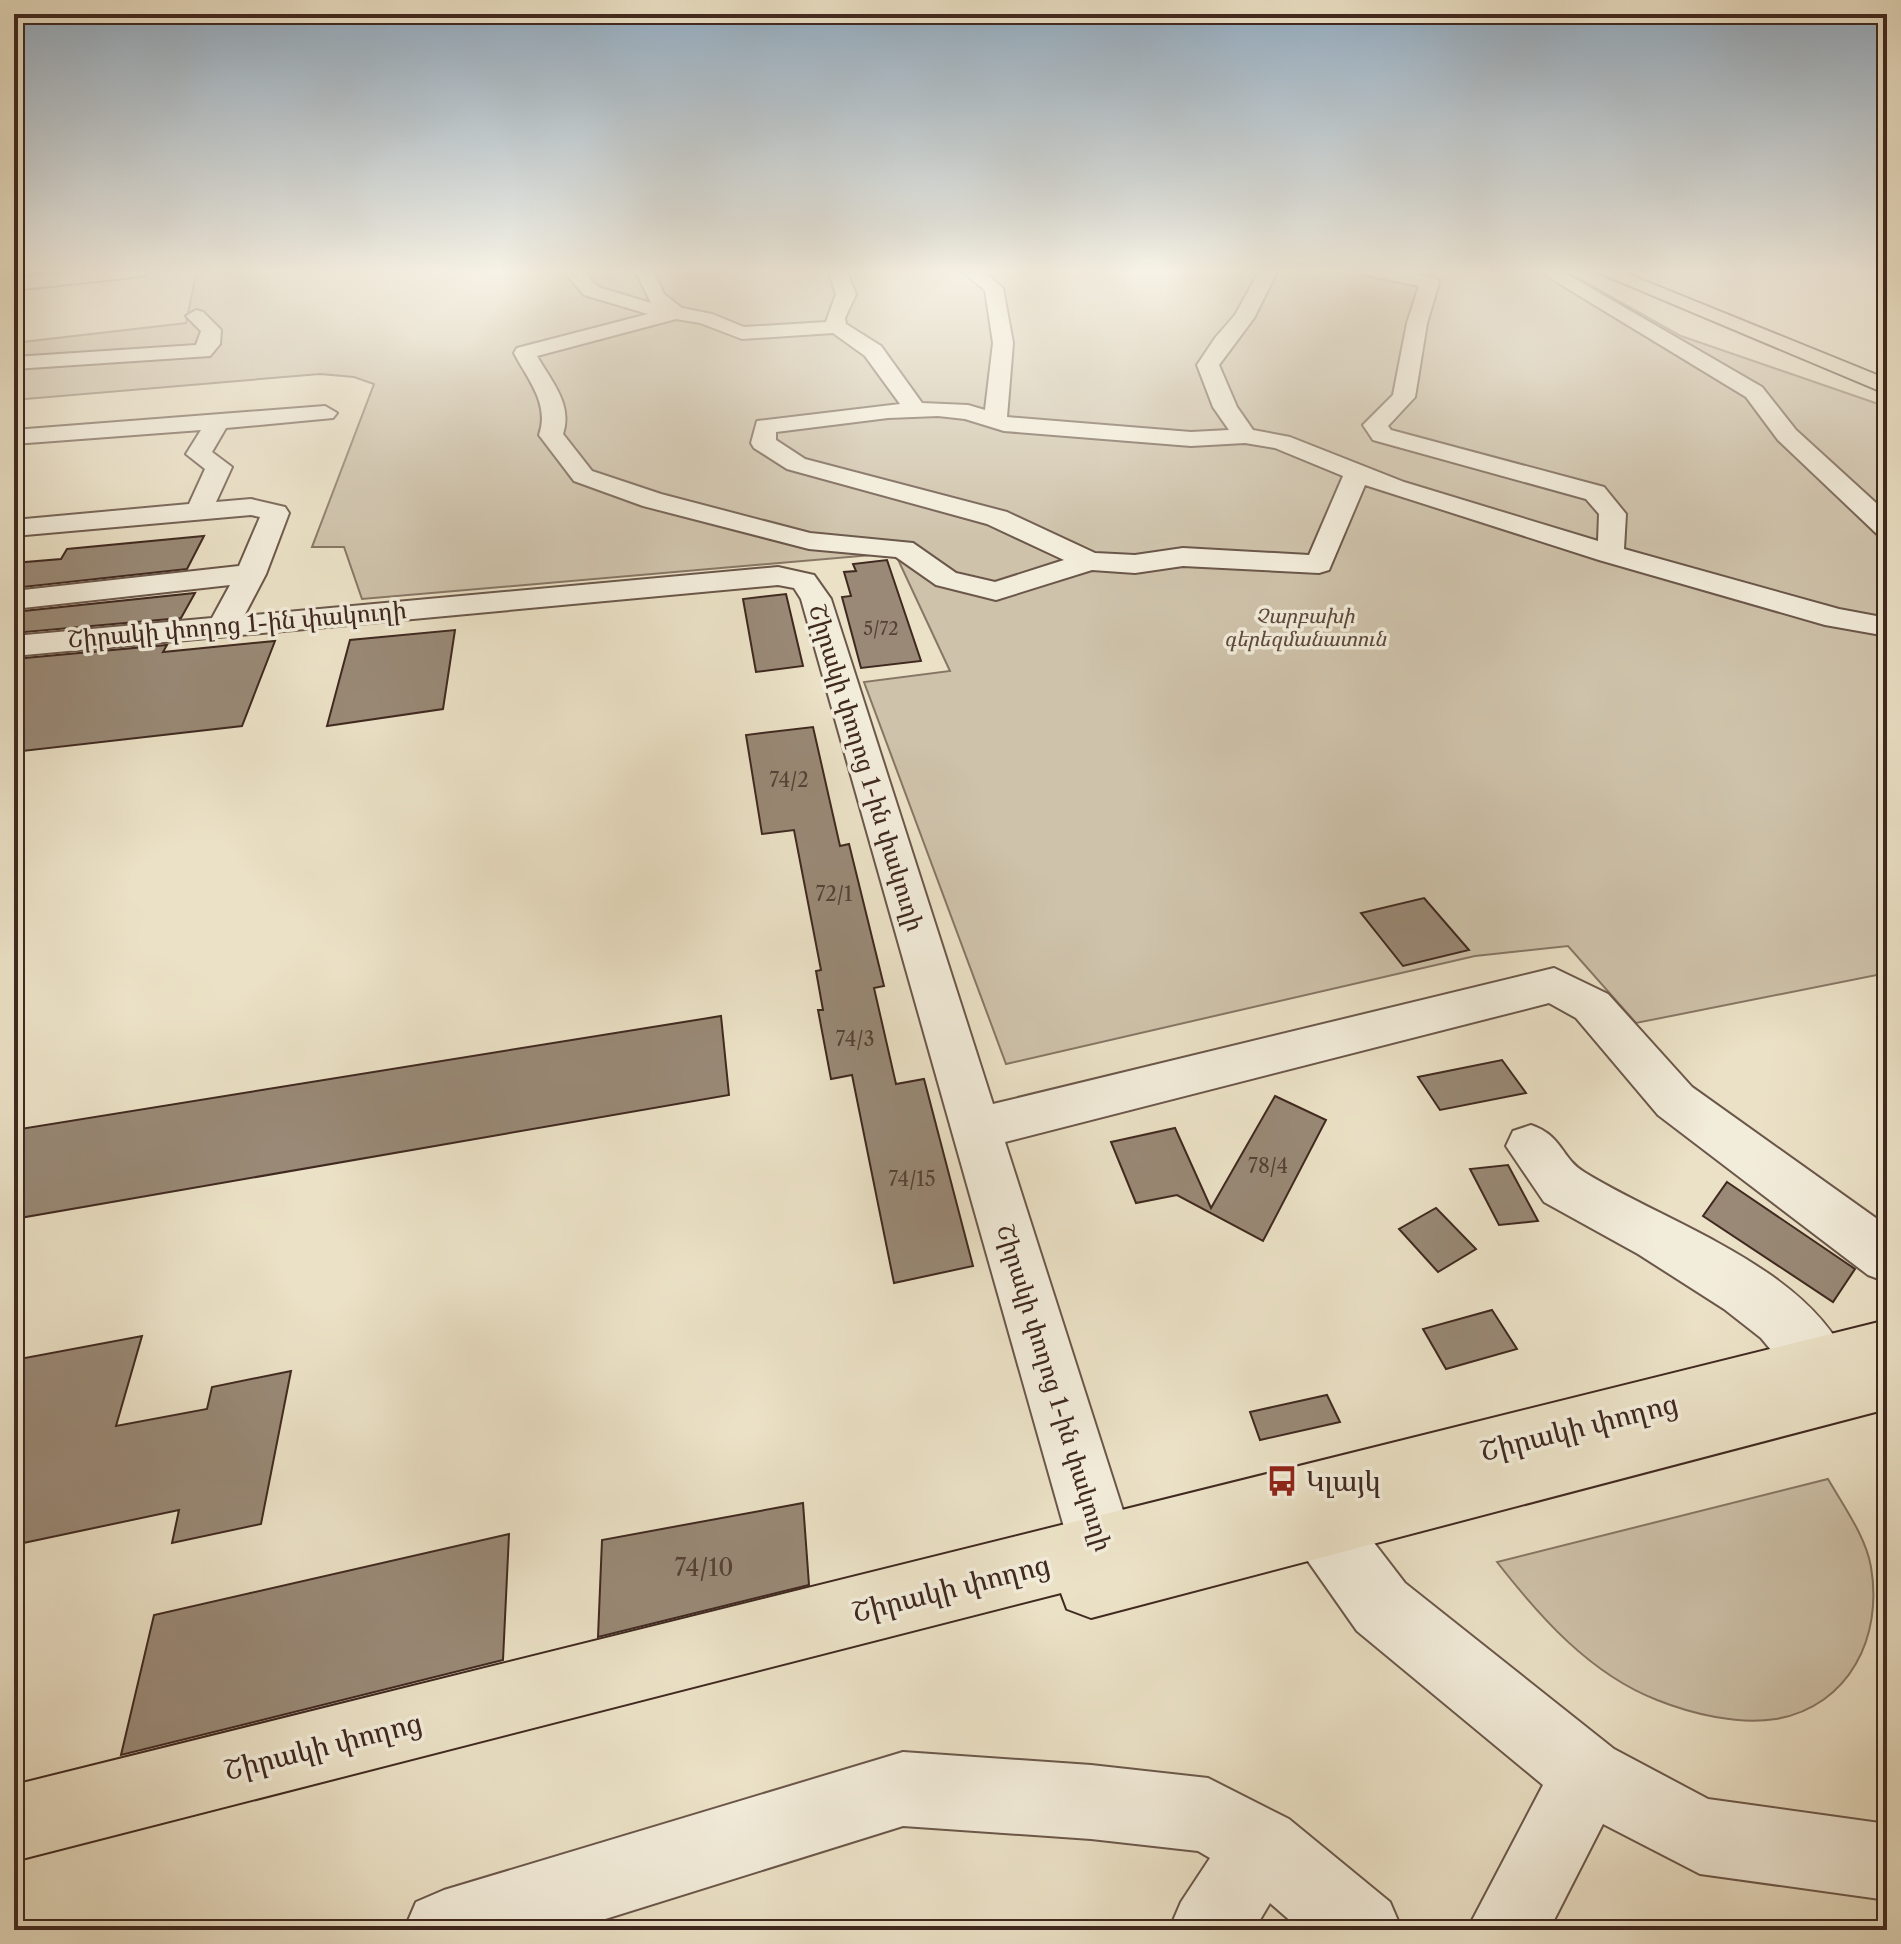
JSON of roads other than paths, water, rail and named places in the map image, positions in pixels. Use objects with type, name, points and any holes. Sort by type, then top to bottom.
[{"type":"main road","points":[[1823,361],[1887,387]]},
{"type":"main road","points":[[1849,361],[1887,376]]},
{"type":"main road","name":"Շիրակի փողոց","points":[[14,1854],[1108,1565],[1870,1370]]},
{"type":"main road","name":"Շիրակի փողոց","points":[[14,1823],[1108,1565]]},
{"type":"street","points":[[14,363],[50,361]]},
{"type":"street","points":[[529,361],[554,406],[555,427],[551,435],[583,476],[667,504],[809,541],[903,549],[946,579],[996,591],[1090,561]]},
{"type":"street","points":[[880,361],[916,410]]},
{"type":"street","points":[[995,422],[1001,361]]},
{"type":"street","points":[[1211,361],[1208,365],[1225,407],[1245,436]]},
{"type":"street","points":[[1410,361],[1404,397],[1375,425],[1382,435],[1595,493],[1611,507],[1616,523],[1609,554]]},
{"type":"street","points":[[1701,361],[1754,392],[1787,435],[1887,528]]},
{"type":"street","points":[[29,385],[72,382]]},
{"type":"street","points":[[1357,473],[1319,564],[1183,557],[1135,564],[1090,561],[997,518],[796,464],[763,443],[765,426],[916,410],[968,412],[995,422],[1191,439],[1245,436],[1281,442],[1357,473],[1609,554],[1836,618],[1887,627]]},
{"type":"street","points":[[17,428],[218,421],[325,413]]},
{"type":"street","points":[[198,513],[219,467],[198,454],[218,421]]},
{"type":"street","points":[[14,528],[259,507],[275,513],[251,574],[223,626]]},
{"type":"street","points":[[14,600],[251,574]]},
{"type":"street","name":"Շիրակի փողոց 1-ին փակուղի","points":[[14,646],[778,576],[804,581],[816,599],[1108,1565]]},
{"type":"street","points":[[976,1129],[1554,985],[1592,1006],[1675,1101],[1887,1257]]},
{"type":"street","points":[[1531,1146],[1562,1186],[1657,1237],[1744,1290],[1781,1319],[1870,1370]]},
{"type":"street","points":[[1312,1514],[1381,1607],[1588,1775],[1700,1836],[1887,1862]]},
{"type":"street","points":[[1507,1930],[1588,1775]]},
{"type":"street","points":[[444,1930],[903,1789],[1091,1802],[1208,1815],[1262,1846],[1362,1930]]},
{"type":"street","points":[[1209,1930],[1262,1846]]},
{"type":"place","name":"Կլայկ","points":[[1282,1481]]},
{"type":"park label","name":"Չարբախի գերեզմանատուն","points":[[1305,628]]}]
